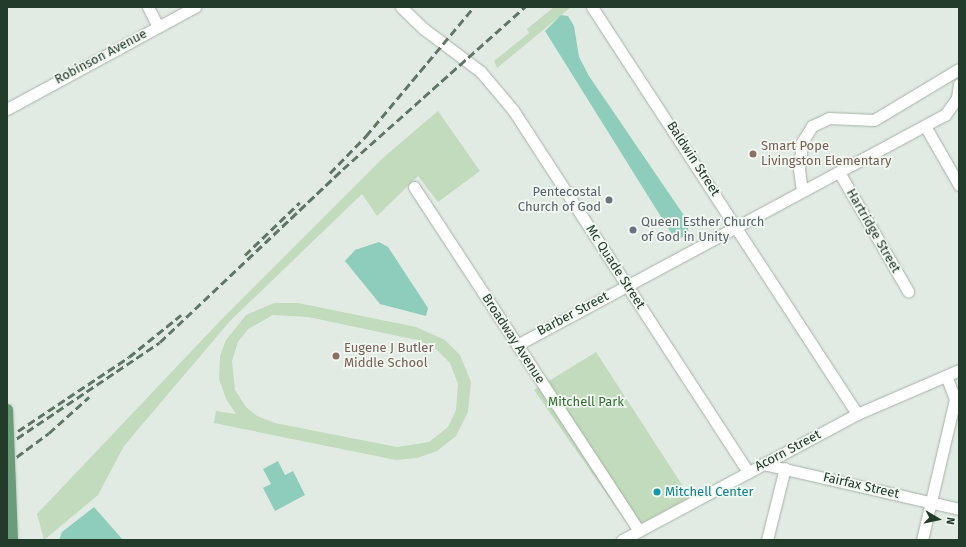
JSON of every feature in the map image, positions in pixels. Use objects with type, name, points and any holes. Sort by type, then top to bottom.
[{"type":"main road","points":[[7,410],[12,540]]},
{"type":"street","points":[[148,7],[158,27]]},
{"type":"street","name":"Robinson Avenue","points":[[7,109],[195,7]]},
{"type":"street","name":"Mc Quade Street","points":[[401,7],[424,29],[472,63],[500,93],[748,472]]},
{"type":"street","name":"Baldwin Street","points":[[592,7],[738,227],[857,414]]},
{"type":"street","points":[[801,186],[802,142],[815,124],[829,118],[874,120],[959,69]]},
{"type":"street","name":"Barber Street","points":[[517,345],[738,227],[801,186],[839,172],[925,126],[953,108],[959,84]]},
{"type":"street","points":[[925,126],[959,184]]},
{"type":"street","name":"Hartridge Street","points":[[839,172],[908,291]]},
{"type":"street","name":"Broadway Avenue","points":[[414,187],[639,531]]},
{"type":"street","name":"Acorn Street","points":[[622,540],[857,414],[959,370]]},
{"type":"street","points":[[922,540],[957,399],[946,376]]},
{"type":"street","name":"Fairfax Street","points":[[763,464],[959,509]]},
{"type":"street","points":[[767,540],[785,468]]},
{"type":"green space","points":[[554,7],[571,7],[497,68],[494,61],[529,33],[527,29]]},
{"type":"green space","points":[[438,111],[480,171],[438,202],[418,176],[377,216],[362,194],[230,321],[124,446],[98,495],[44,540],[37,514],[220,321],[384,157]]},
{"type":"green space","points":[[274,303],[298,303],[416,327],[445,340],[460,355],[471,382],[468,412],[456,436],[437,451],[417,458],[396,460],[214,423],[216,411],[236,414],[226,399],[219,379],[220,356],[226,340],[246,315]],"holes":[[[273,315],[308,317],[417,340],[435,348],[450,363],[458,384],[456,410],[448,427],[429,442],[397,447],[275,423],[257,416],[246,407],[235,390],[232,361],[238,342],[248,329]]]},
{"type":"green space","name":"Mitchell Park","points":[[596,352],[690,497],[631,529],[534,390]]},
{"type":"shaded area","points":[[561,15],[568,16],[574,26],[579,57],[589,76],[683,214],[688,224],[688,235],[678,239],[673,236],[545,31]]},
{"type":"shaded area","points":[[379,242],[388,247],[428,308],[426,316],[380,304],[345,261],[355,250]]},
{"type":"shaded area","points":[[278,461],[285,475],[293,471],[305,495],[275,511],[263,488],[271,484],[263,469]]},
{"type":"shaded area","points":[[94,507],[123,540],[59,540],[62,532]]},
{"type":"railway","points":[[330,173],[366,136],[474,7]]},
{"type":"railway","points":[[7,445],[160,342],[343,169],[525,7]]},
{"type":"railway","points":[[245,255],[300,202]]},
{"type":"railway","points":[[18,431],[129,357],[181,315]]},
{"type":"railway","points":[[7,464],[49,433],[89,397]]},
{"type":"place","name":"Smart Pope Livingston Elementary","points":[[753,154]]},
{"type":"place","name":"Pentecostal Church of God","points":[[609,200]]},
{"type":"place","name":"Queen Esther Church of God in Unity","points":[[633,230]]},
{"type":"place","name":"Eugene J Butler Middle School","points":[[336,356]]},
{"type":"place","name":"Mitchell Center","points":[[657,492]]}]
